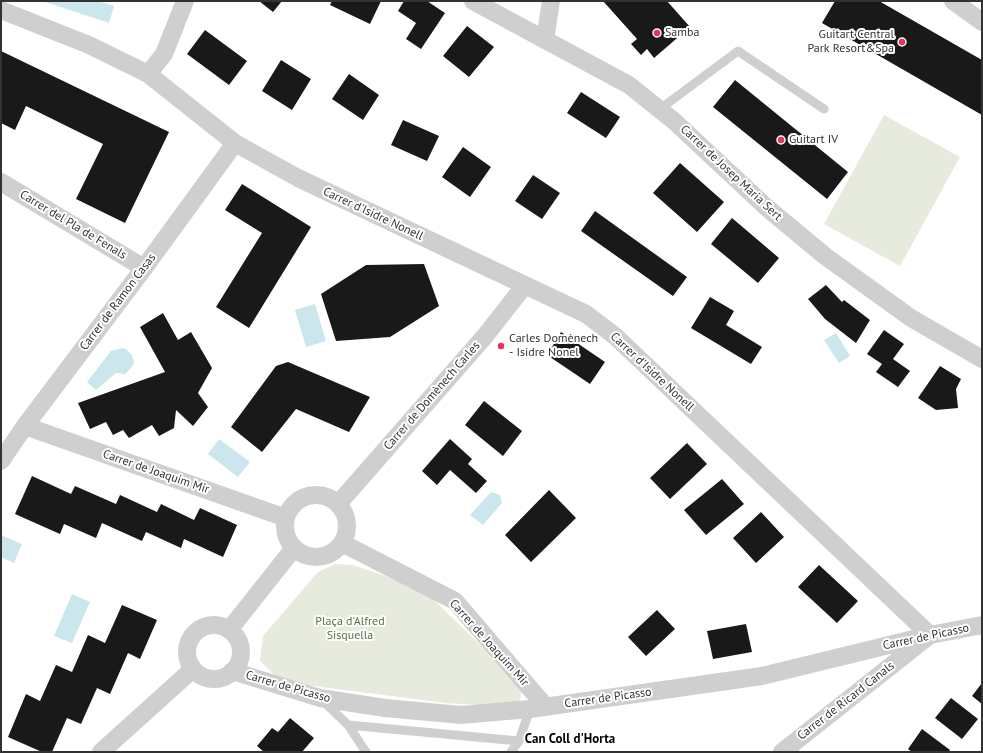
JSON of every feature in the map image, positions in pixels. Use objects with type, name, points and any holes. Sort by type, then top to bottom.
[{"type":"street","points":[[148,74],[164,54],[185,1]]},
{"type":"street","name":"Carrer de Josep Maria Sert","points":[[473,1],[629,85],[660,109],[766,207],[825,256],[911,318],[982,359]]},
{"type":"street","points":[[546,40],[551,1]]},
{"type":"street","points":[[953,1],[982,22]]},
{"type":"street","name":"Carrer d'Isidre Nonell","points":[[1,10],[89,44],[148,74],[235,143],[298,178],[586,314],[615,336],[930,635]]},
{"type":"street","name":"Carrer de Ramon Casas","points":[[1,461],[25,426],[144,268],[235,143]]},
{"type":"street","name":"Carrer del Pla de Fenals","points":[[1,182],[144,268]]},
{"type":"street","name":"Carrer de Domènech Carles","points":[[338,504],[485,336],[525,285]]},
{"type":"street","name":"Carrer de Joaquim Mir","points":[[25,426],[286,518]]},
{"type":"street","points":[[319,495],[329,498],[338,504],[344,513],[347,523],[346,533],[342,543],[336,550],[319,557],[310,557],[294,548],[286,534],[286,518],[291,508],[298,500],[308,496],[319,495]]},
{"type":"street","name":"Carrer de Joaquim Mir","points":[[342,543],[455,601],[538,708]]},
{"type":"street","points":[[229,630],[294,548]]},
{"type":"street","points":[[212,625],[229,630],[239,642],[241,650],[237,665],[225,676],[216,678],[199,675],[193,669],[187,653],[191,637],[204,627],[212,625]]},
{"type":"street","name":"Carrer de Picasso","points":[[232,671],[320,698],[385,708],[461,715],[538,708],[762,676],[930,635],[982,625]]},
{"type":"street","name":"Carrer de Ricard Canals","points":[[782,752],[930,635]]},
{"type":"street","points":[[101,752],[193,669]]},
{"type":"lane","points":[[660,109],[738,51],[824,109]]},
{"type":"lane","points":[[320,698],[348,726],[366,752]]},
{"type":"lane","points":[[511,752],[538,708]]},
{"type":"lane","points":[[348,726],[518,741]]},
{"type":"green space","points":[[884,115],[960,157],[900,266],[824,224]]},
{"type":"green space","name":"Plaça d'Alfred Sisquella","points":[[335,564],[353,565],[406,583],[432,598],[522,687],[520,701],[494,706],[446,703],[305,685],[278,678],[260,661],[263,636],[318,572]]},
{"type":"water","points":[[98,1],[114,6],[109,23],[45,2]]},
{"type":"water","points":[[315,304],[326,341],[306,347],[295,310]]},
{"type":"water","points":[[836,333],[850,356],[839,363],[824,340]]},
{"type":"water","points":[[122,348],[126,349],[132,355],[134,363],[131,368],[125,374],[116,373],[96,390],[87,382],[111,351]]},
{"type":"water","points":[[219,439],[250,462],[238,477],[208,454]]},
{"type":"water","points":[[491,492],[500,495],[502,503],[483,525],[470,515]]},
{"type":"water","points":[[1,535],[22,544],[14,563],[1,557]]},
{"type":"water","points":[[72,594],[90,602],[72,643],[54,636]]},
{"type":"building","points":[[259,1],[282,1],[273,12]]},
{"type":"building","points":[[332,1],[381,1],[370,24],[330,5]]},
{"type":"building","points":[[404,1],[427,1],[445,13],[421,49],[406,39],[416,23],[398,11]]},
{"type":"building","name":"Samba","points":[[603,1],[667,1],[690,27],[654,58],[647,49],[641,55],[631,44],[637,39]]},
{"type":"building","name":"Guitart Central Park Resort&Spa","points":[[835,1],[879,1],[982,60],[982,115],[822,23]]},
{"type":"building","points":[[467,26],[494,47],[469,77],[443,56]]},
{"type":"building","points":[[205,30],[247,61],[229,85],[187,54]]},
{"type":"building","points":[[1,51],[169,132],[125,223],[76,199],[103,144],[26,106],[15,130],[1,123]]},
{"type":"building","points":[[281,60],[311,79],[292,110],[262,91]]},
{"type":"building","points":[[349,74],[379,95],[363,120],[332,99]]},
{"type":"building","name":"Guitart IV","points":[[735,80],[848,172],[827,199],[713,107]]},
{"type":"building","points":[[581,92],[620,117],[606,138],[567,113]]},
{"type":"building","points":[[403,120],[439,136],[427,161],[391,145]]},
{"type":"building","points":[[463,147],[491,167],[470,197],[442,177]]},
{"type":"building","points":[[680,163],[724,202],[697,232],[653,193]]},
{"type":"building","points":[[533,175],[560,193],[542,219],[515,201]]},
{"type":"building","points":[[242,184],[311,227],[249,328],[216,307],[262,233],[225,210]]},
{"type":"building","points":[[595,211],[687,277],[673,296],[581,231]]},
{"type":"building","points":[[732,218],[779,258],[758,283],[711,244]]},
{"type":"building","points":[[424,264],[439,306],[390,337],[336,341],[321,294],[366,265]]},
{"type":"building","points":[[826,285],[842,302],[844,300],[870,320],[856,343],[825,319],[808,299]]},
{"type":"building","points":[[710,297],[734,311],[726,325],[762,347],[751,364],[691,328]]},
{"type":"building","points":[[163,313],[178,340],[191,332],[212,368],[198,393],[208,407],[193,426],[176,410],[174,428],[159,436],[152,425],[129,438],[123,430],[113,435],[106,422],[90,429],[78,403],[165,372],[140,327]]},
{"type":"building","points":[[884,330],[904,344],[893,359],[910,371],[898,387],[876,372],[882,364],[867,354]]},
{"type":"building","points":[[561,332],[605,362],[590,384],[547,355]]},
{"type":"building","points":[[288,362],[370,397],[349,432],[296,409],[262,452],[231,427],[276,366]]},
{"type":"building","points":[[940,366],[961,379],[956,389],[958,408],[936,410],[918,398]]},
{"type":"building","points":[[484,401],[522,431],[503,456],[465,425]]},
{"type":"building","points":[[450,439],[472,459],[468,464],[487,481],[476,493],[450,470],[437,485],[422,471]]},
{"type":"building","points":[[687,443],[707,464],[670,499],[650,478]]},
{"type":"building","points":[[32,476],[71,494],[75,486],[116,504],[120,495],[157,512],[161,504],[194,520],[200,508],[237,525],[223,557],[184,539],[181,548],[146,532],[142,541],[102,523],[96,538],[64,524],[60,534],[15,514]]},
{"type":"building","points":[[722,479],[744,504],[706,535],[684,510]]},
{"type":"building","points":[[549,490],[576,518],[531,562],[505,535]]},
{"type":"building","points":[[761,512],[784,537],[756,563],[733,538]]},
{"type":"building","points":[[819,565],[858,601],[837,623],[798,587]]},
{"type":"building","points":[[122,605],[157,620],[140,659],[128,653],[110,694],[97,688],[81,724],[67,718],[52,752],[42,752],[8,737],[26,694],[40,701],[56,665],[72,672],[88,635],[105,643]]},
{"type":"building","points":[[657,610],[675,629],[646,656],[628,637]]},
{"type":"building","points":[[746,624],[752,652],[713,659],[707,631]]},
{"type":"building","points":[[982,683],[982,704],[972,696]]},
{"type":"building","points":[[951,698],[978,719],[962,739],[935,718]]},
{"type":"building","points":[[290,718],[314,738],[302,752],[264,752],[257,746],[272,728],[278,732]]},
{"type":"building","points":[[922,729],[950,750],[949,752],[912,752],[908,749]]},
{"type":"place","name":"Samba","points":[[657,33]]},
{"type":"place","name":"Guitart Central Park Resort&Spa","points":[[902,42]]},
{"type":"place","name":"Guitart IV","points":[[781,140]]},
{"type":"place","name":"Carles Domènech - Isidre Nonel","points":[[501,346]]},
{"type":"district","name":"Can Coll d'Horta","points":[[570,739]]}]
